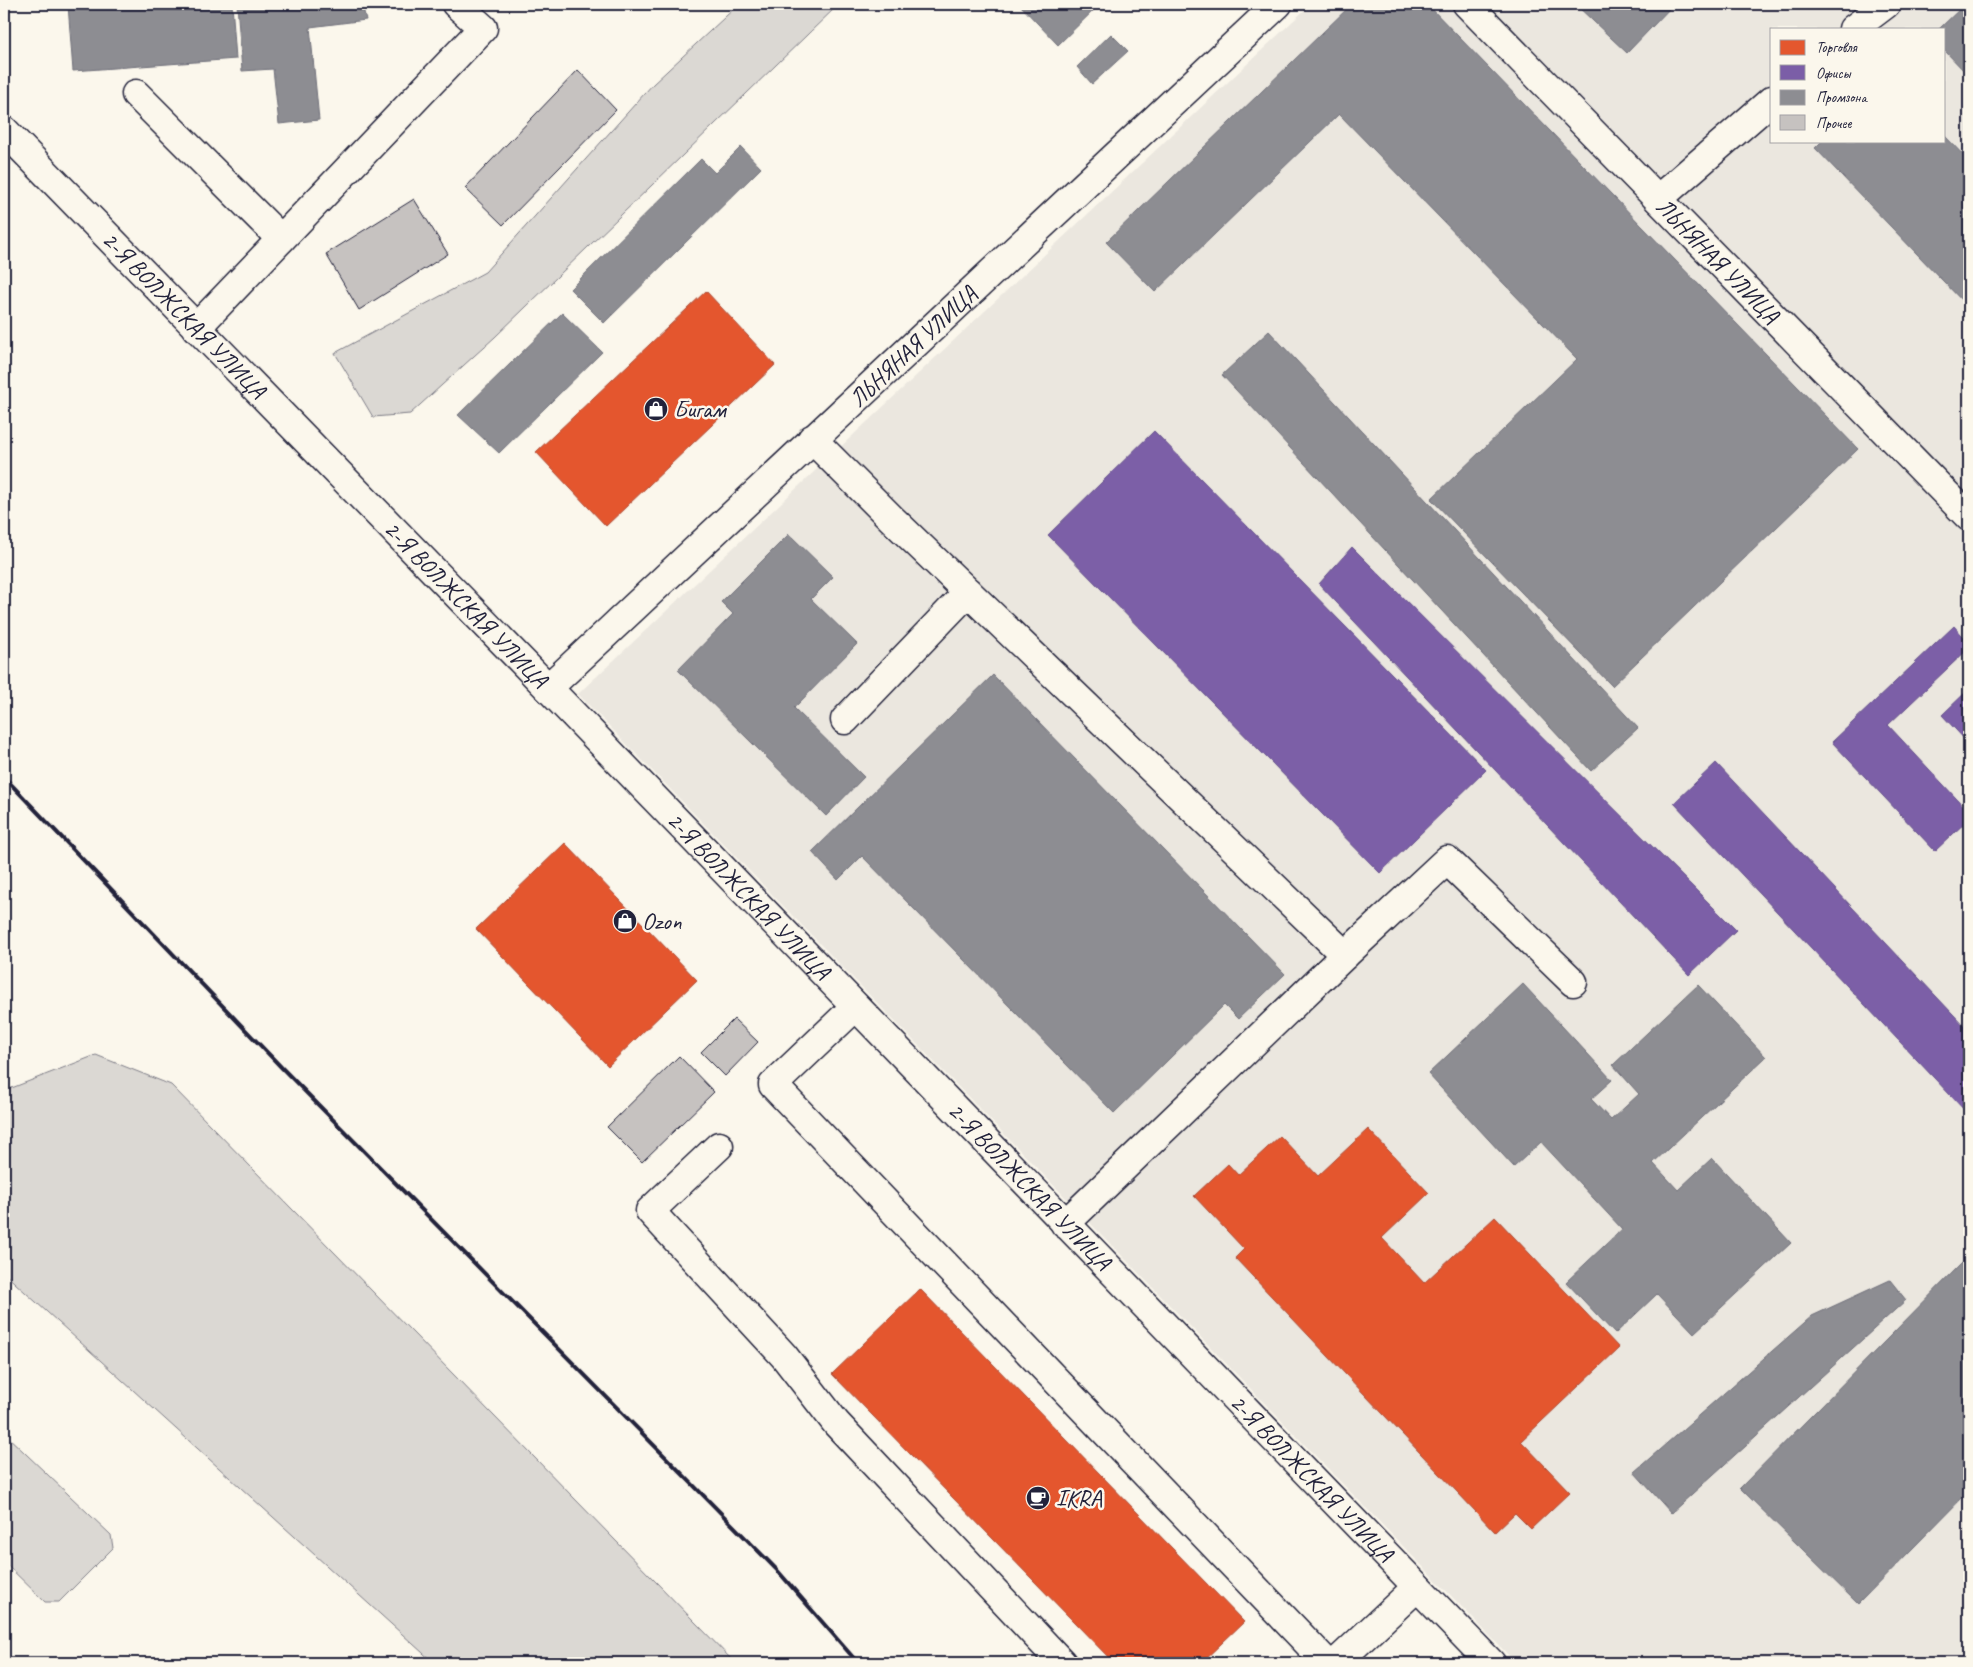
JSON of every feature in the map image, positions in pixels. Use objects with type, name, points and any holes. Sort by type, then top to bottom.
[{"type":"street","points":[[196,328],[483,28],[456,4]]},
{"type":"street","name":"ЛЬНЯНАЯ УЛИЦА","points":[[548,688],[1278,4]]},
{"type":"street","name":"ЛЬНЯНАЯ УЛИЦА","points":[[1467,4],[1969,517]]},
{"type":"street","points":[[1854,28],[1886,4]]},
{"type":"street","points":[[136,94],[281,239]]},
{"type":"street","points":[[1658,199],[1770,102]]},
{"type":"street","name":"2-Я ВОЛЖСКАЯ УЛИЦА","points":[[4,130],[548,688],[1491,1663]]},
{"type":"street","points":[[812,440],[1345,955]]},
{"type":"street","points":[[845,720],[968,592]]},
{"type":"street","points":[[1065,1224],[1345,955],[1447,860],[1573,982]]},
{"type":"street","points":[[855,1007],[773,1085],[1327,1663]]},
{"type":"street","points":[[719,1146],[650,1211],[784,1356],[836,1423],[1062,1663]]},
{"type":"street","points":[[1336,1663],[1417,1587]]},
{"type":"shaded area","points":[[739,4],[839,4],[495,337],[410,414],[373,417],[335,353],[485,272],[653,84]]},
{"type":"shaded area","points":[[1311,4],[1969,4],[1969,1663],[1516,1663],[578,694]]},
{"type":"shaded area","points":[[96,1055],[171,1085],[735,1663],[434,1663],[4,1273],[4,1091]]},
{"type":"shaded area","points":[[4,1433],[111,1535],[113,1548],[59,1602],[45,1602],[4,1562]]},
{"type":"building: Торговля","name":"Бигам","points":[[706,291],[775,365],[606,526],[536,452]]},
{"type":"building: Торговля","points":[[565,843],[697,980],[608,1066],[476,929]]},
{"type":"building: Торговля","points":[[1368,1129],[1429,1193],[1382,1238],[1424,1283],[1495,1217],[1619,1348],[1521,1441],[1570,1492],[1531,1529],[1515,1513],[1495,1532],[1235,1258],[1244,1249],[1194,1196],[1228,1164],[1238,1175],[1280,1136],[1318,1176]]},
{"type":"building: Торговля","name":"IKRA","points":[[920,1289],[1244,1622],[1201,1663],[1114,1663],[832,1374]]},
{"type":"building: Офисы","points":[[1154,431],[1486,770],[1380,873],[1048,535]]},
{"type":"building: Офисы","points":[[1352,547],[1736,930],[1689,975],[1319,584]]},
{"type":"building: Офисы","points":[[1954,626],[1969,643],[1969,648],[1888,725],[1969,812],[1969,819],[1935,851],[1832,742]]},
{"type":"building: Офисы","points":[[1969,689],[1969,744],[1942,715]]},
{"type":"building: Офисы","points":[[1716,763],[1969,1031],[1969,1115],[1674,803]]},
{"type":"building: Промзона","points":[[232,4],[236,59],[73,71],[68,5]]},
{"type":"building: Промзона","points":[[237,4],[362,4],[366,20],[310,27],[319,120],[279,124],[273,69],[242,71]]},
{"type":"building: Промзона","points":[[1019,4],[1100,4],[1058,45]]},
{"type":"building: Промзона","points":[[1352,4],[1427,4],[1858,449],[1612,686],[1431,499],[1577,359],[1339,114],[1155,292],[1106,242]]},
{"type":"building: Промзона","points":[[1575,4],[1674,4],[1627,53]]},
{"type":"building: Промзона","points":[[1965,4],[1969,4],[1969,76],[1946,52],[1946,28],[1940,28]]},
{"type":"building: Промзона","points":[[1111,34],[1128,51],[1092,84],[1077,67]]},
{"type":"building: Промзона","points":[[1946,137],[1969,161],[1969,308],[1815,148],[1821,142],[1946,142]]},
{"type":"building: Промзона","points":[[741,147],[761,168],[604,323],[570,289],[701,159],[715,173]]},
{"type":"building: Промзона","points":[[562,313],[602,352],[499,453],[458,415]]},
{"type":"building: Промзона","points":[[1269,331],[1638,728],[1591,771],[1222,375]]},
{"type":"building: Промзона","points":[[789,534],[833,577],[811,599],[857,644],[794,708],[864,777],[826,816],[678,670],[733,614],[721,602]]},
{"type":"building: Промзона","points":[[993,675],[1285,974],[1238,1019],[1224,1005],[1114,1113],[862,856],[838,880],[812,852]]},
{"type":"building: Промзона","points":[[1523,984],[1612,1080],[1591,1099],[1611,1120],[1639,1094],[1613,1065],[1698,985],[1766,1057],[1653,1163],[1678,1190],[1712,1158],[1791,1243],[1694,1333],[1657,1294],[1615,1334],[1566,1282],[1622,1229],[1541,1142],[1514,1167],[1428,1074]]},
{"type":"building: Промзона","points":[[1964,1261],[1969,1266],[1969,1491],[1858,1604],[1740,1488]]},
{"type":"building: Промзона","points":[[1890,1280],[1906,1300],[1671,1513],[1634,1472],[1812,1316]]},
{"type":"building: Прочее","points":[[578,70],[616,110],[503,225],[465,188]]},
{"type":"building: Прочее","points":[[414,199],[448,254],[359,310],[326,254]]},
{"type":"building: Прочее","points":[[734,1019],[758,1042],[725,1076],[701,1052]]},
{"type":"building: Прочее","points":[[679,1056],[714,1092],[642,1162],[607,1127]]},
{"type":"railway","points":[[4,777],[282,1068],[777,1570],[858,1663]]},
{"type":"place","name":"Бигам","points":[[656,409]]},
{"type":"place","name":"Ozon","points":[[625,921]]},
{"type":"place","name":"IKRA","points":[[1038,1498]]}]
